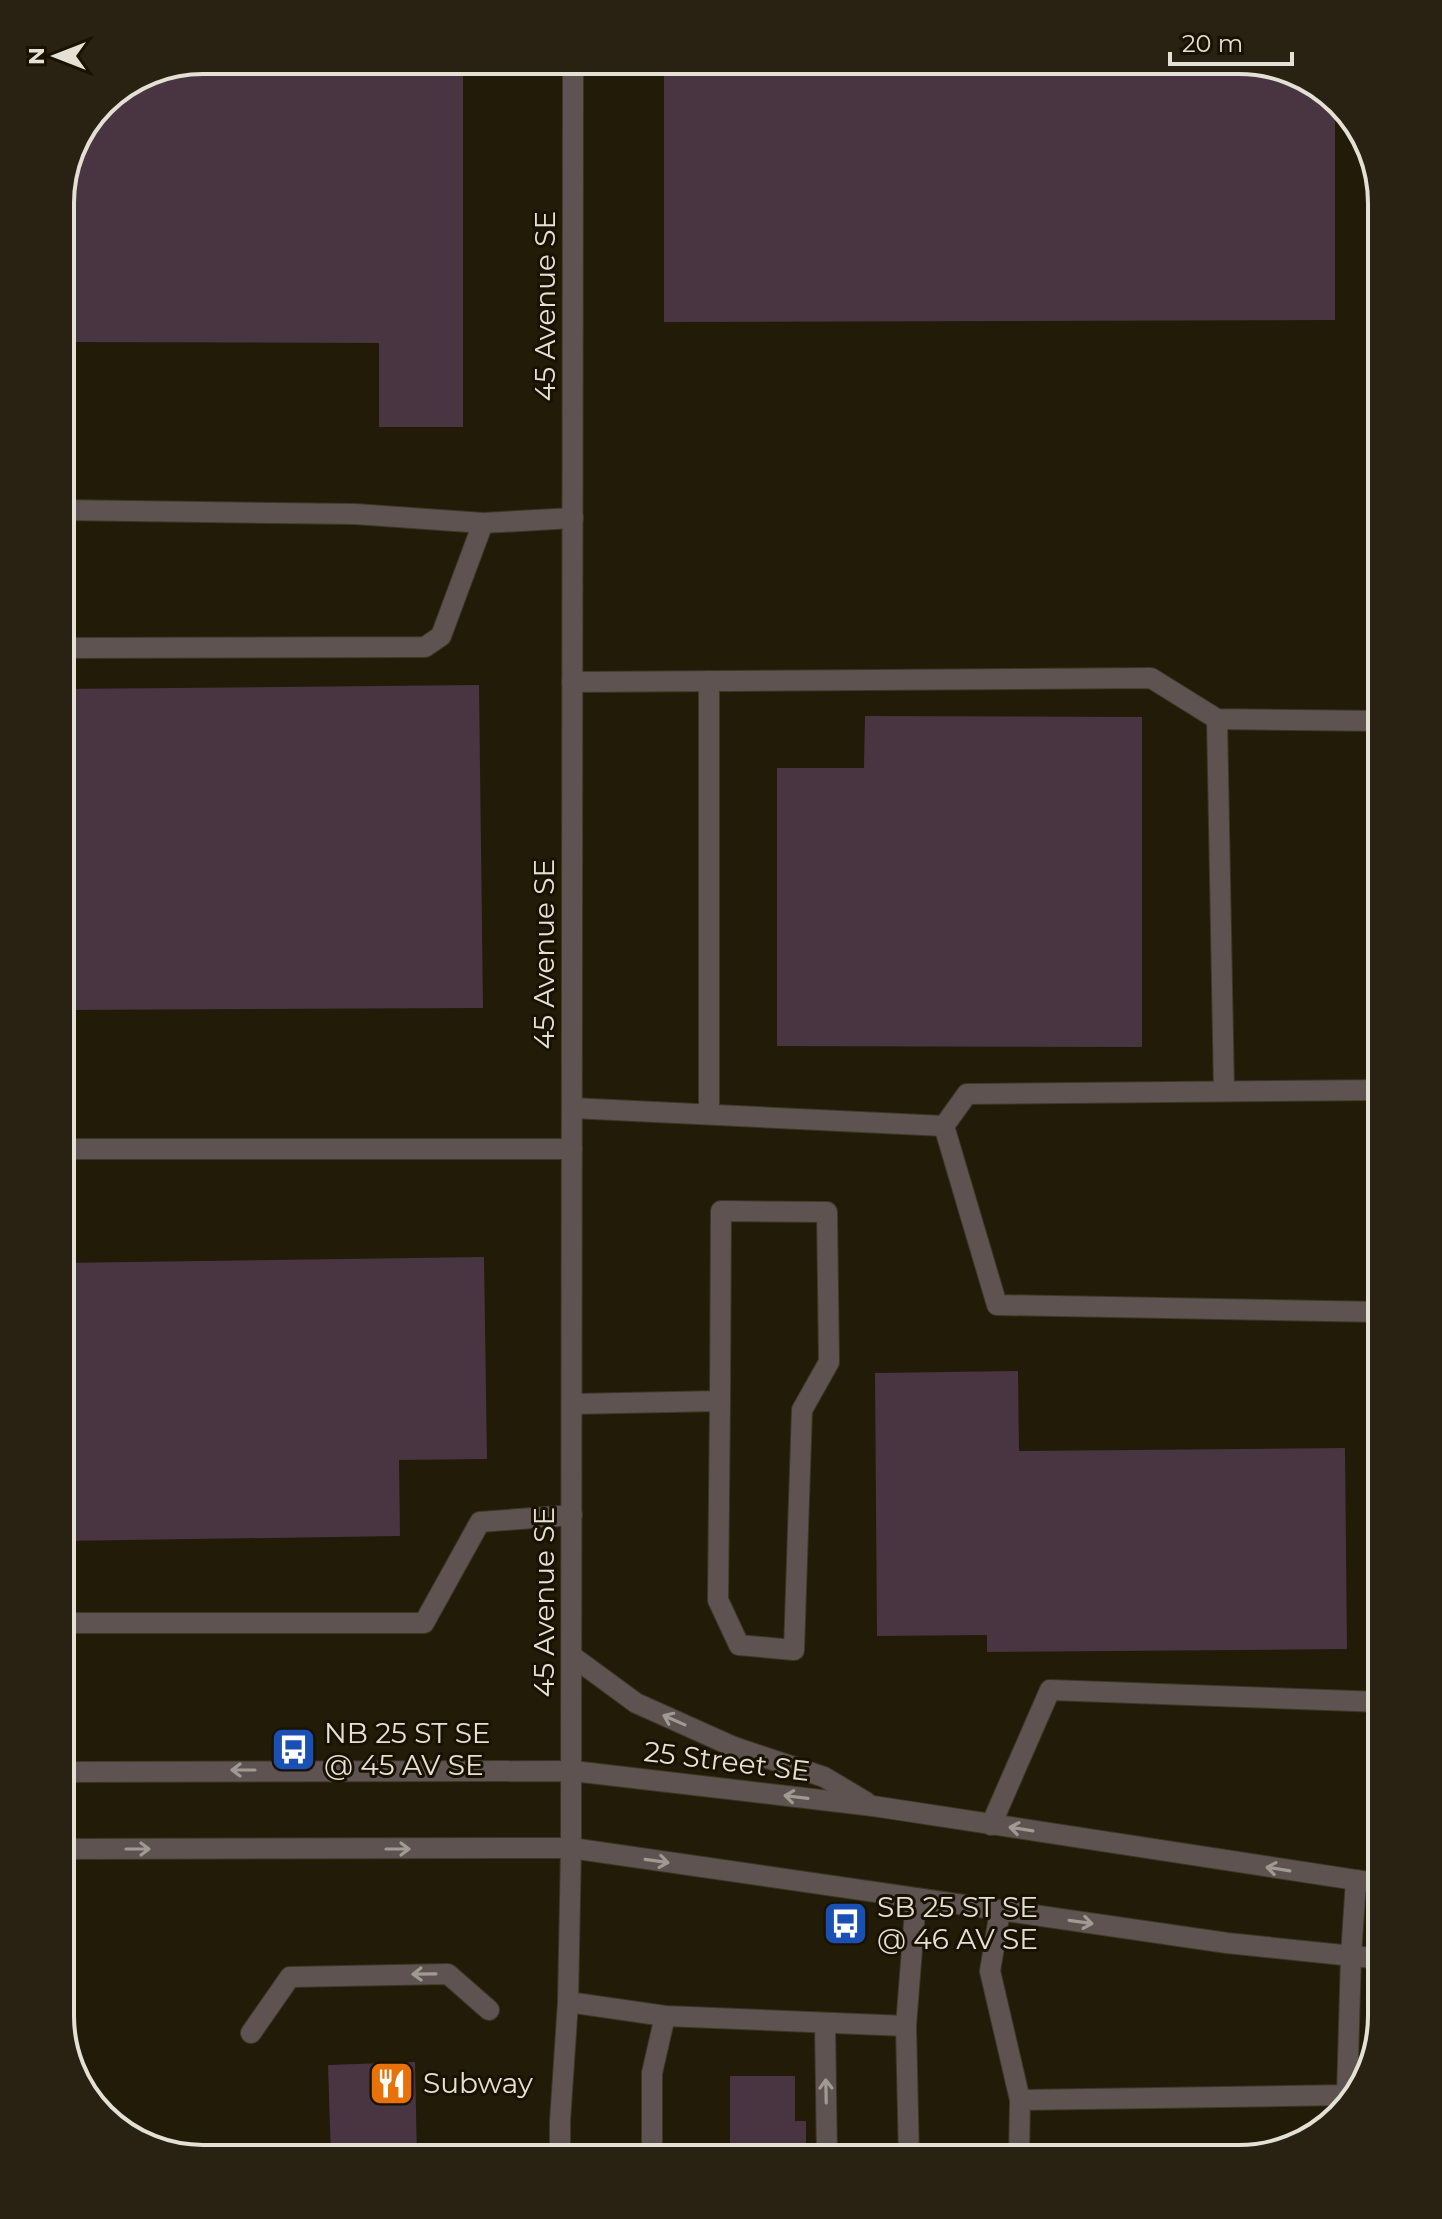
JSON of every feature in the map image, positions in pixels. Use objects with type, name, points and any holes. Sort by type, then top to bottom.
[{"type":"street","name":"45 Avenue SE","points":[[560,2145],[568,2002],[573,1771],[573,74]]},
{"type":"street","points":[[74,510],[355,514],[483,523],[573,518]]},
{"type":"street","points":[[74,648],[425,647],[441,636],[483,523]]},
{"type":"street","points":[[572,682],[1151,678],[1217,719],[1368,721]]},
{"type":"street","points":[[709,681],[709,1114]]},
{"type":"street","points":[[1217,719],[1224,1091]]},
{"type":"street","points":[[944,1126],[967,1094],[1368,1090]]},
{"type":"street","points":[[572,1108],[944,1126]]},
{"type":"street","points":[[944,1126],[997,1305],[1368,1312]]},
{"type":"street","points":[[74,1149],[572,1149]]},
{"type":"street","points":[[721,1211],[827,1212],[829,1362],[802,1410],[794,1650],[739,1645],[718,1600],[720,1401],[721,1211]]},
{"type":"street","points":[[572,1404],[720,1401]]},
{"type":"street","points":[[74,1623],[424,1623],[480,1522],[572,1515]]},
{"type":"street","points":[[572,1656],[636,1703],[734,1747],[824,1777],[873,1806]]},
{"type":"street","points":[[991,1825],[1050,1690],[1368,1701]]},
{"type":"street","name":"25 Street SE","points":[[74,1772],[573,1771],[873,1806],[1368,1882]]},
{"type":"street","points":[[74,1849],[571,1848],[1227,1943],[1368,1958]]},
{"type":"street","points":[[1347,2084],[1356,1880]]},
{"type":"street","points":[[909,2145],[906,2026],[916,1898]]},
{"type":"street","points":[[1000,1911],[990,1971],[1020,2100],[1019,2145]]},
{"type":"street","points":[[251,2033],[290,1977],[448,1974],[489,2010]]},
{"type":"street","points":[[568,2002],[665,2016],[906,2026]]},
{"type":"street","points":[[652,2145],[652,2073],[665,2016]]},
{"type":"street","points":[[825,2023],[827,2145]]},
{"type":"street","points":[[1020,2100],[1337,2100]]},
{"type":"building","points":[[463,74],[463,427],[379,427],[379,343],[74,342],[74,195],[78,170],[87,146],[101,125],[118,106],[139,91],[178,76]]},
{"type":"building","points":[[664,74],[1247,74],[1264,76],[1296,87],[1335,117],[1335,320],[664,322]]},
{"type":"building","points":[[479,685],[483,1008],[74,1010],[74,689]]},
{"type":"building","points":[[865,716],[1142,717],[1142,1047],[777,1046],[777,768],[864,768]]},
{"type":"building","points":[[484,1257],[487,1459],[399,1460],[400,1536],[74,1541],[74,1263]]},
{"type":"building","points":[[1018,1371],[1019,1451],[1345,1448],[1347,1649],[987,1652],[987,1635],[877,1636],[875,1373]]},
{"type":"building","points":[[415,2062],[417,2145],[331,2145],[328,2065]]},
{"type":"building","points":[[730,2076],[795,2076],[795,2121],[806,2121],[806,2145],[730,2145]]},
{"type":"place","name":"NB 25 ST SE @ 45 AV SE","points":[[293,1749]]},
{"type":"place","name":"SB 25 ST SE @ 46 AV SE","points":[[846,1923]]},
{"type":"place","name":"Subway","points":[[392,2083]]}]
